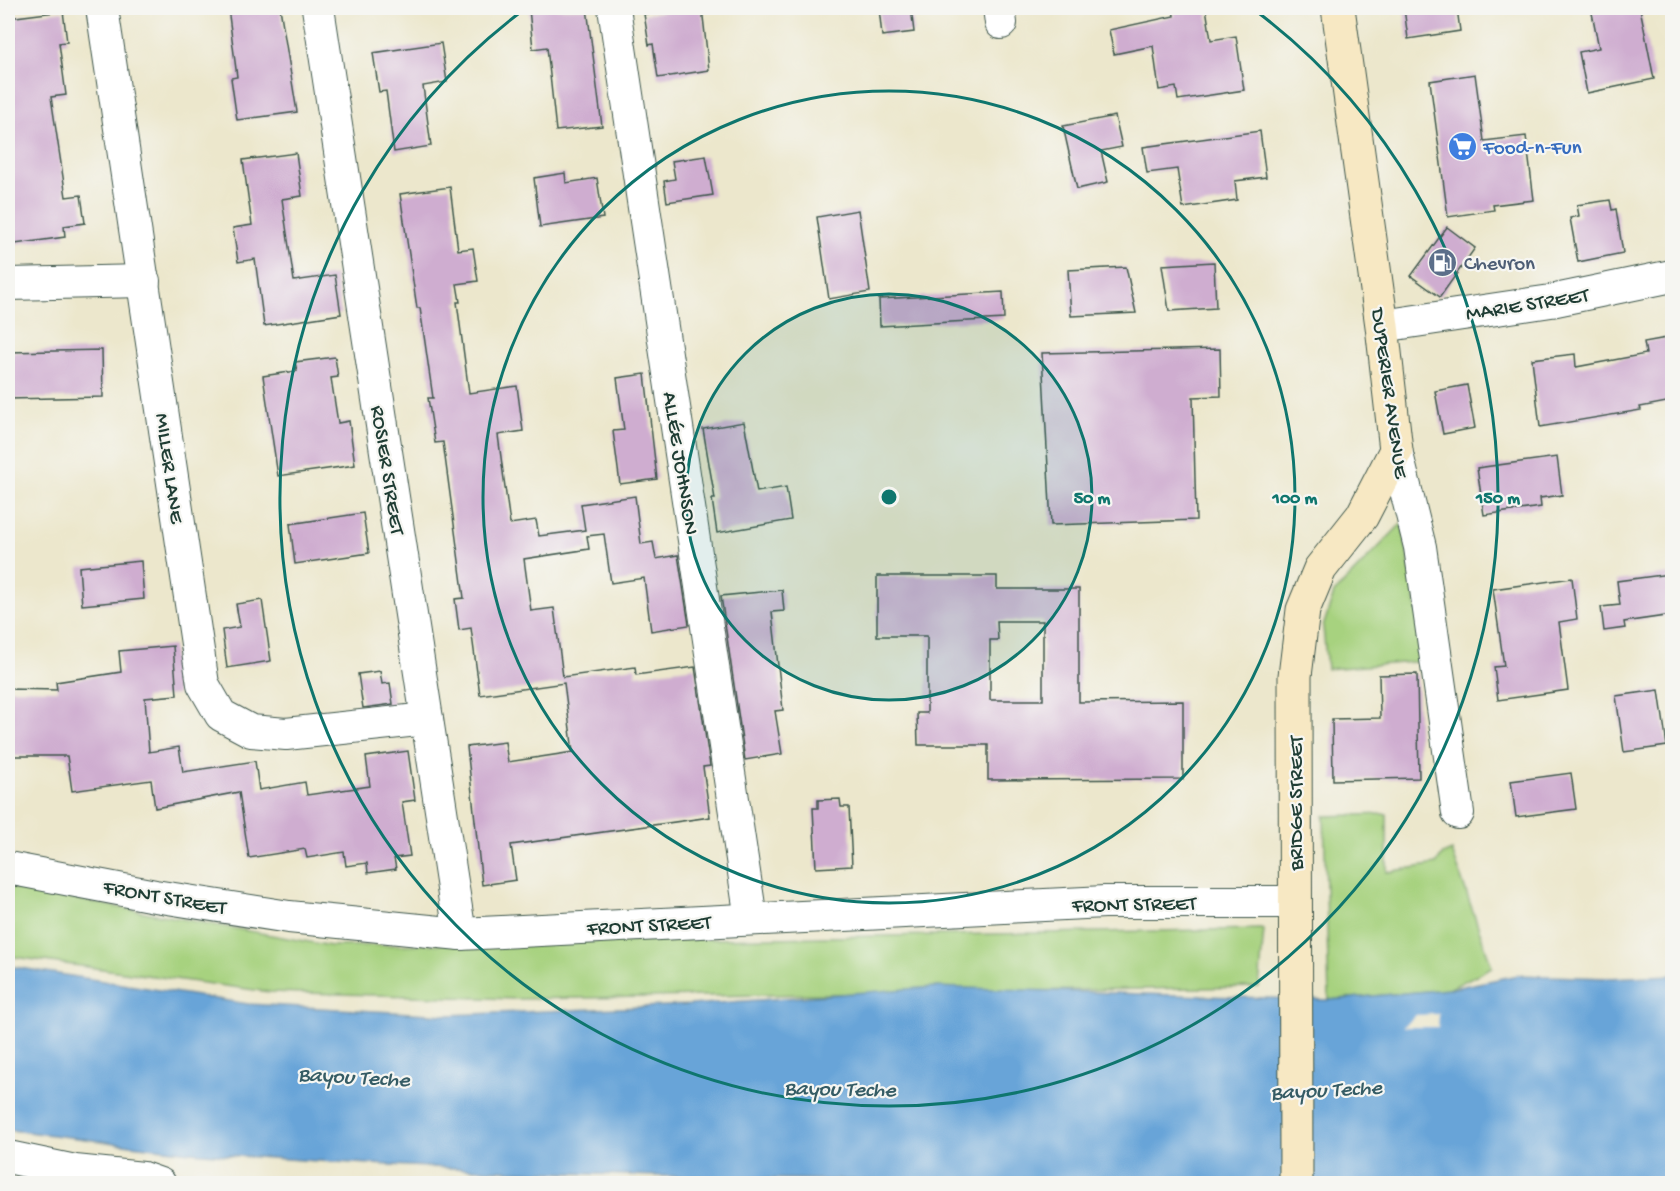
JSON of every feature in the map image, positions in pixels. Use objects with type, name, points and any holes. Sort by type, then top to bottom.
[{"type":"main road","name":"DUPERIER AVENUE","points":[[1338,8],[1382,326],[1395,450]]},
{"type":"main road","name":"BRIDGE STREET","points":[[1296,1184],[1297,954],[1294,676],[1303,610],[1320,569],[1362,516],[1383,479],[1395,450]]},
{"type":"street","name":"MILLER LANE","points":[[102,8],[203,684],[221,715],[251,730],[286,734],[427,719]]},
{"type":"street","name":"ROSIER STREET","points":[[318,8],[460,933]]},
{"type":"street","name":"ALLÉE JOHNSON","points":[[614,8],[751,918]]},
{"type":"street","name":"MARIE STREET","points":[[1382,326],[1551,301],[1672,276]]},
{"type":"street","points":[[8,284],[144,281]]},
{"type":"street","name":"DUPERIER AVENUE","points":[[1395,450],[1420,547],[1458,813]]},
{"type":"street","name":"FRONT STREET","points":[[8,868],[155,896],[289,917],[460,933],[1105,902],[1295,903]]},
{"type":"street","points":[[8,1157],[75,1171],[143,1178],[160,1184]]},
{"type":"green space","points":[[1402,523],[1426,661],[1327,669],[1323,627],[1334,593]]},
{"type":"green space","points":[[1387,814],[1387,872],[1436,864],[1442,855],[1452,851],[1492,967],[1449,989],[1329,1000],[1324,816]]},
{"type":"green space","points":[[8,887],[331,946],[1264,929],[1259,987],[518,999],[269,992],[8,956]]},
{"type":"water","name":"Bayou Teche","points":[[8,966],[248,1004],[447,1015],[690,1005],[934,987],[1329,1000],[1449,989],[1518,975],[1608,978],[1672,975],[1672,1178],[1625,1183],[1100,1183],[575,1173],[401,1166],[226,1155],[8,1130]]},
{"type":"pier","points":[[1439,1014],[1438,1027],[1403,1027],[1416,1015]]},
{"type":"building","points":[[228,8],[280,8],[297,112],[237,120],[231,78],[237,77]]},
{"type":"building","points":[[587,8],[602,126],[556,131],[547,47],[533,49],[529,9]]},
{"type":"building","points":[[702,8],[709,70],[658,78],[653,44],[649,45],[644,14]]},
{"type":"building","points":[[879,8],[911,8],[914,32],[882,36]]},
{"type":"building","points":[[1173,8],[1206,8],[1211,40],[1236,36],[1244,90],[1178,100],[1176,87],[1159,90],[1153,46],[1114,54],[1109,30],[1174,16]]},
{"type":"building","points":[[1404,8],[1457,8],[1460,31],[1408,39]]},
{"type":"building","points":[[1591,8],[1640,8],[1654,79],[1587,93],[1579,52],[1599,48]]},
{"type":"building","points":[[63,11],[67,42],[59,43],[66,95],[51,97],[66,197],[81,195],[85,223],[64,226],[65,237],[8,245],[8,18]]},
{"type":"building","points":[[441,43],[447,82],[423,86],[431,146],[394,152],[386,91],[379,92],[373,53]]},
{"type":"building","name":"Food-n-Fun","points":[[1475,74],[1484,141],[1526,136],[1534,200],[1493,205],[1494,210],[1448,217],[1430,81]]},
{"type":"building","points":[[1115,116],[1122,147],[1101,151],[1108,182],[1077,189],[1063,126]]},
{"type":"building","points":[[1260,131],[1266,177],[1235,181],[1237,200],[1183,208],[1177,169],[1147,173],[1143,147]]},
{"type":"building","points":[[296,153],[302,196],[282,199],[294,281],[335,275],[341,314],[264,326],[255,259],[238,262],[233,228],[252,225],[243,160]]},
{"type":"building","points":[[706,156],[713,195],[667,202],[664,181],[675,179],[672,161]]},
{"type":"building","points":[[565,173],[566,183],[597,178],[603,218],[540,227],[534,178]]},
{"type":"building","points":[[450,187],[458,250],[473,248],[478,281],[457,284],[460,302],[457,302],[469,393],[517,386],[523,431],[498,435],[510,524],[536,520],[539,536],[585,530],[581,504],[635,496],[641,544],[653,542],[656,559],[678,555],[689,625],[651,631],[644,578],[611,583],[604,534],[587,536],[589,549],[524,559],[531,611],[554,608],[563,677],[635,667],[636,675],[695,667],[710,766],[703,767],[710,817],[511,845],[516,880],[482,885],[467,747],[505,742],[508,762],[573,752],[564,683],[480,695],[471,628],[459,630],[455,599],[464,598],[443,442],[435,443],[428,398],[433,398],[400,194]]},
{"type":"building","points":[[1610,200],[1612,210],[1616,209],[1623,253],[1578,262],[1570,218],[1579,216],[1577,205]]},
{"type":"building","points":[[858,210],[870,292],[829,299],[817,217]]},
{"type":"building","name":"Chevron","points":[[1447,227],[1475,248],[1440,297],[1411,276]]},
{"type":"building","points":[[1214,262],[1216,308],[1169,311],[1162,265]]},
{"type":"building","points":[[1126,267],[1136,313],[1071,316],[1068,270]]},
{"type":"building","points":[[1003,292],[1004,319],[880,326],[879,299]]},
{"type":"building","points":[[1672,337],[1672,401],[1640,407],[1641,410],[1540,427],[1532,359],[1575,354],[1576,367],[1646,354],[1644,342]]},
{"type":"building","points":[[1220,349],[1221,396],[1193,397],[1196,520],[1051,525],[1042,353]]},
{"type":"building","points":[[102,350],[103,397],[8,399],[8,352]]},
{"type":"building","points":[[335,357],[338,377],[331,378],[338,423],[349,421],[355,465],[278,476],[263,376],[297,371],[295,362]]},
{"type":"building","points":[[645,374],[657,479],[620,484],[613,431],[624,430],[617,378]]},
{"type":"building","points":[[1467,385],[1475,428],[1443,434],[1435,391]]},
{"type":"building","points":[[744,422],[757,492],[786,487],[791,520],[717,533],[712,499],[715,499],[703,429]]},
{"type":"building","points":[[1557,457],[1562,495],[1540,498],[1541,507],[1484,515],[1477,468]]},
{"type":"building","points":[[363,513],[369,553],[295,564],[290,524]]},
{"type":"building","points":[[141,561],[144,599],[82,605],[79,567]]},
{"type":"building","points":[[1669,574],[1672,615],[1624,622],[1625,628],[1604,631],[1601,607],[1620,605],[1617,581]]},
{"type":"building","points":[[877,576],[997,576],[997,589],[1079,589],[1079,702],[1183,701],[1183,779],[988,780],[988,745],[918,745],[917,713],[927,713],[927,636],[877,636]],"holes":[[[997,621],[1043,621],[1043,700],[990,700],[990,640],[998,640]]]},
{"type":"building","points":[[1572,578],[1577,619],[1559,622],[1568,690],[1498,700],[1494,667],[1504,666],[1493,589]]},
{"type":"building","points":[[782,590],[784,611],[772,612],[783,710],[775,711],[782,754],[745,760],[721,596]]},
{"type":"building","points":[[262,600],[271,661],[227,668],[222,630],[240,627],[236,604]]},
{"type":"building","points":[[173,646],[177,695],[145,698],[149,752],[179,747],[183,772],[255,761],[259,790],[305,782],[307,795],[370,786],[366,757],[408,751],[415,800],[402,802],[410,856],[394,858],[396,869],[368,873],[367,863],[346,866],[344,852],[307,858],[305,849],[249,858],[239,792],[155,808],[151,780],[72,791],[67,756],[8,756],[8,689],[57,690],[56,682],[121,672],[119,651]]},
{"type":"building","points":[[380,671],[382,684],[390,683],[393,704],[363,708],[358,674]]},
{"type":"building","points":[[1417,674],[1419,778],[1333,780],[1332,719],[1380,718],[1379,675]]},
{"type":"building","points":[[1659,690],[1667,746],[1624,752],[1616,696]]},
{"type":"building","points":[[1571,773],[1576,809],[1516,817],[1511,781]]},
{"type":"building","points":[[840,799],[841,807],[849,807],[852,866],[816,868],[813,808],[818,808],[818,800]]},
{"type":"place","name":"Food-n-Fun","points":[[1462,146]]},
{"type":"place","name":"Chevron","points":[[1443,262]]}]
